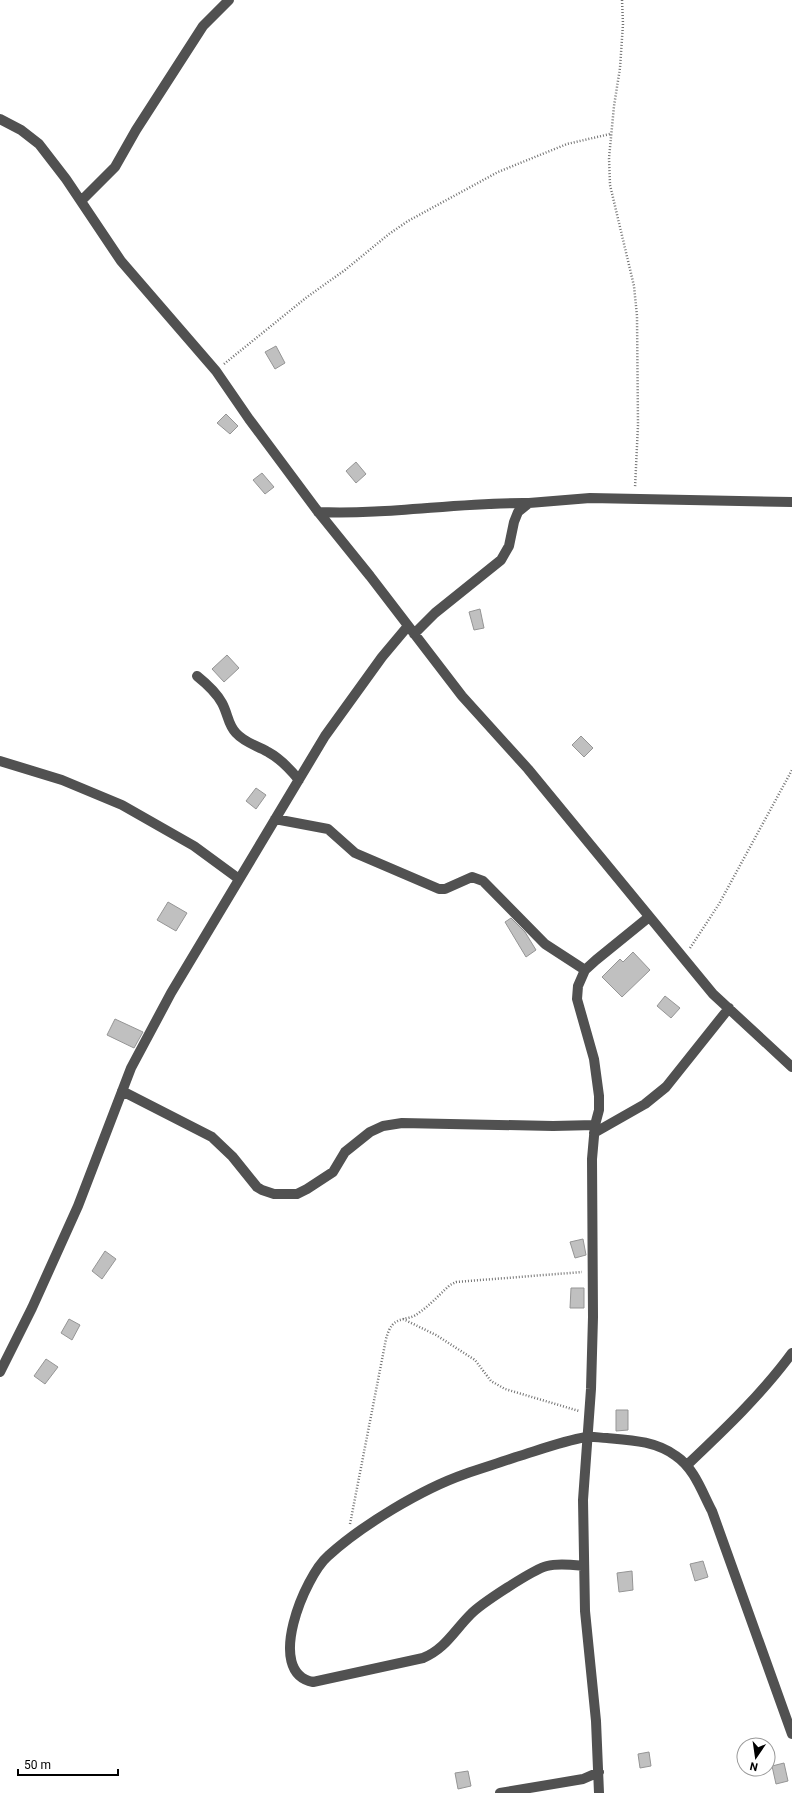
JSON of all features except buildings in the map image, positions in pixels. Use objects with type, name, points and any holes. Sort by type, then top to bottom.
[{"type":"street","points":[[81,201],[115,167],[136,130],[203,26],[229,0]]},
{"type":"street","points":[[0,119],[21,130],[39,144],[81,201],[121,261],[216,371],[249,419],[318,512],[462,696],[528,769],[713,994],[792,1068]]},
{"type":"street","points":[[318,512],[383,512],[590,498],[792,502]]},
{"type":"street","points":[[0,1372],[32,1308],[78,1206],[131,1068],[171,993],[275,819],[326,736],[382,658],[411,630],[435,613],[501,560],[509,546],[514,522],[518,512],[529,503]]},
{"type":"street","points":[[198,676],[217,694],[223,704],[230,728],[243,741],[268,752],[281,760],[299,780]]},
{"type":"street","points":[[0,761],[62,780],[122,805],[194,846],[239,879]]},
{"type":"street","points":[[275,819],[328,829],[355,853],[439,889],[445,889],[472,877],[479,878],[505,902],[545,944],[585,970]]},
{"type":"street","points":[[599,1793],[596,1721],[585,1611],[583,1500],[590,1414],[593,1318],[592,1159],[594,1129],[599,1110],[594,1059],[577,999],[578,986],[585,970],[649,917]]},
{"type":"street","points":[[122,1091],[212,1137],[232,1156],[257,1187],[267,1192],[283,1195],[297,1194],[328,1175],[336,1168],[341,1157],[351,1146],[370,1132],[383,1126],[415,1123],[553,1126],[594,1129],[645,1104],[666,1087],[728,1008]]},
{"type":"street","points":[[687,1466],[742,1411],[792,1353]]},
{"type":"street","points":[[584,1566],[549,1566],[535,1571],[475,1609],[446,1644],[439,1650],[423,1658],[313,1682],[304,1680],[298,1676],[292,1665],[289,1639],[295,1616],[311,1581],[322,1563],[347,1540],[387,1513],[465,1474],[548,1447],[588,1437],[631,1440],[649,1443],[676,1456],[687,1466],[712,1511],[792,1734]]},
{"type":"street","points":[[500,1793],[584,1779],[599,1772]]},
{"type":"path","points":[[622,0],[623,24],[620,68],[610,134],[609,158],[610,185],[634,286],[637,316],[638,425],[635,499]]},
{"type":"path","points":[[216,371],[307,297],[345,270],[389,234],[408,221],[498,172],[567,144],[610,134]]},
{"type":"path","points":[[684,958],[719,904],[792,770]]},
{"type":"path","points":[[347,1540],[388,1333],[393,1324],[402,1318],[419,1313],[450,1285],[456,1282],[592,1271]]},
{"type":"path","points":[[402,1318],[436,1335],[475,1360],[491,1381],[505,1389],[590,1414]]}]
